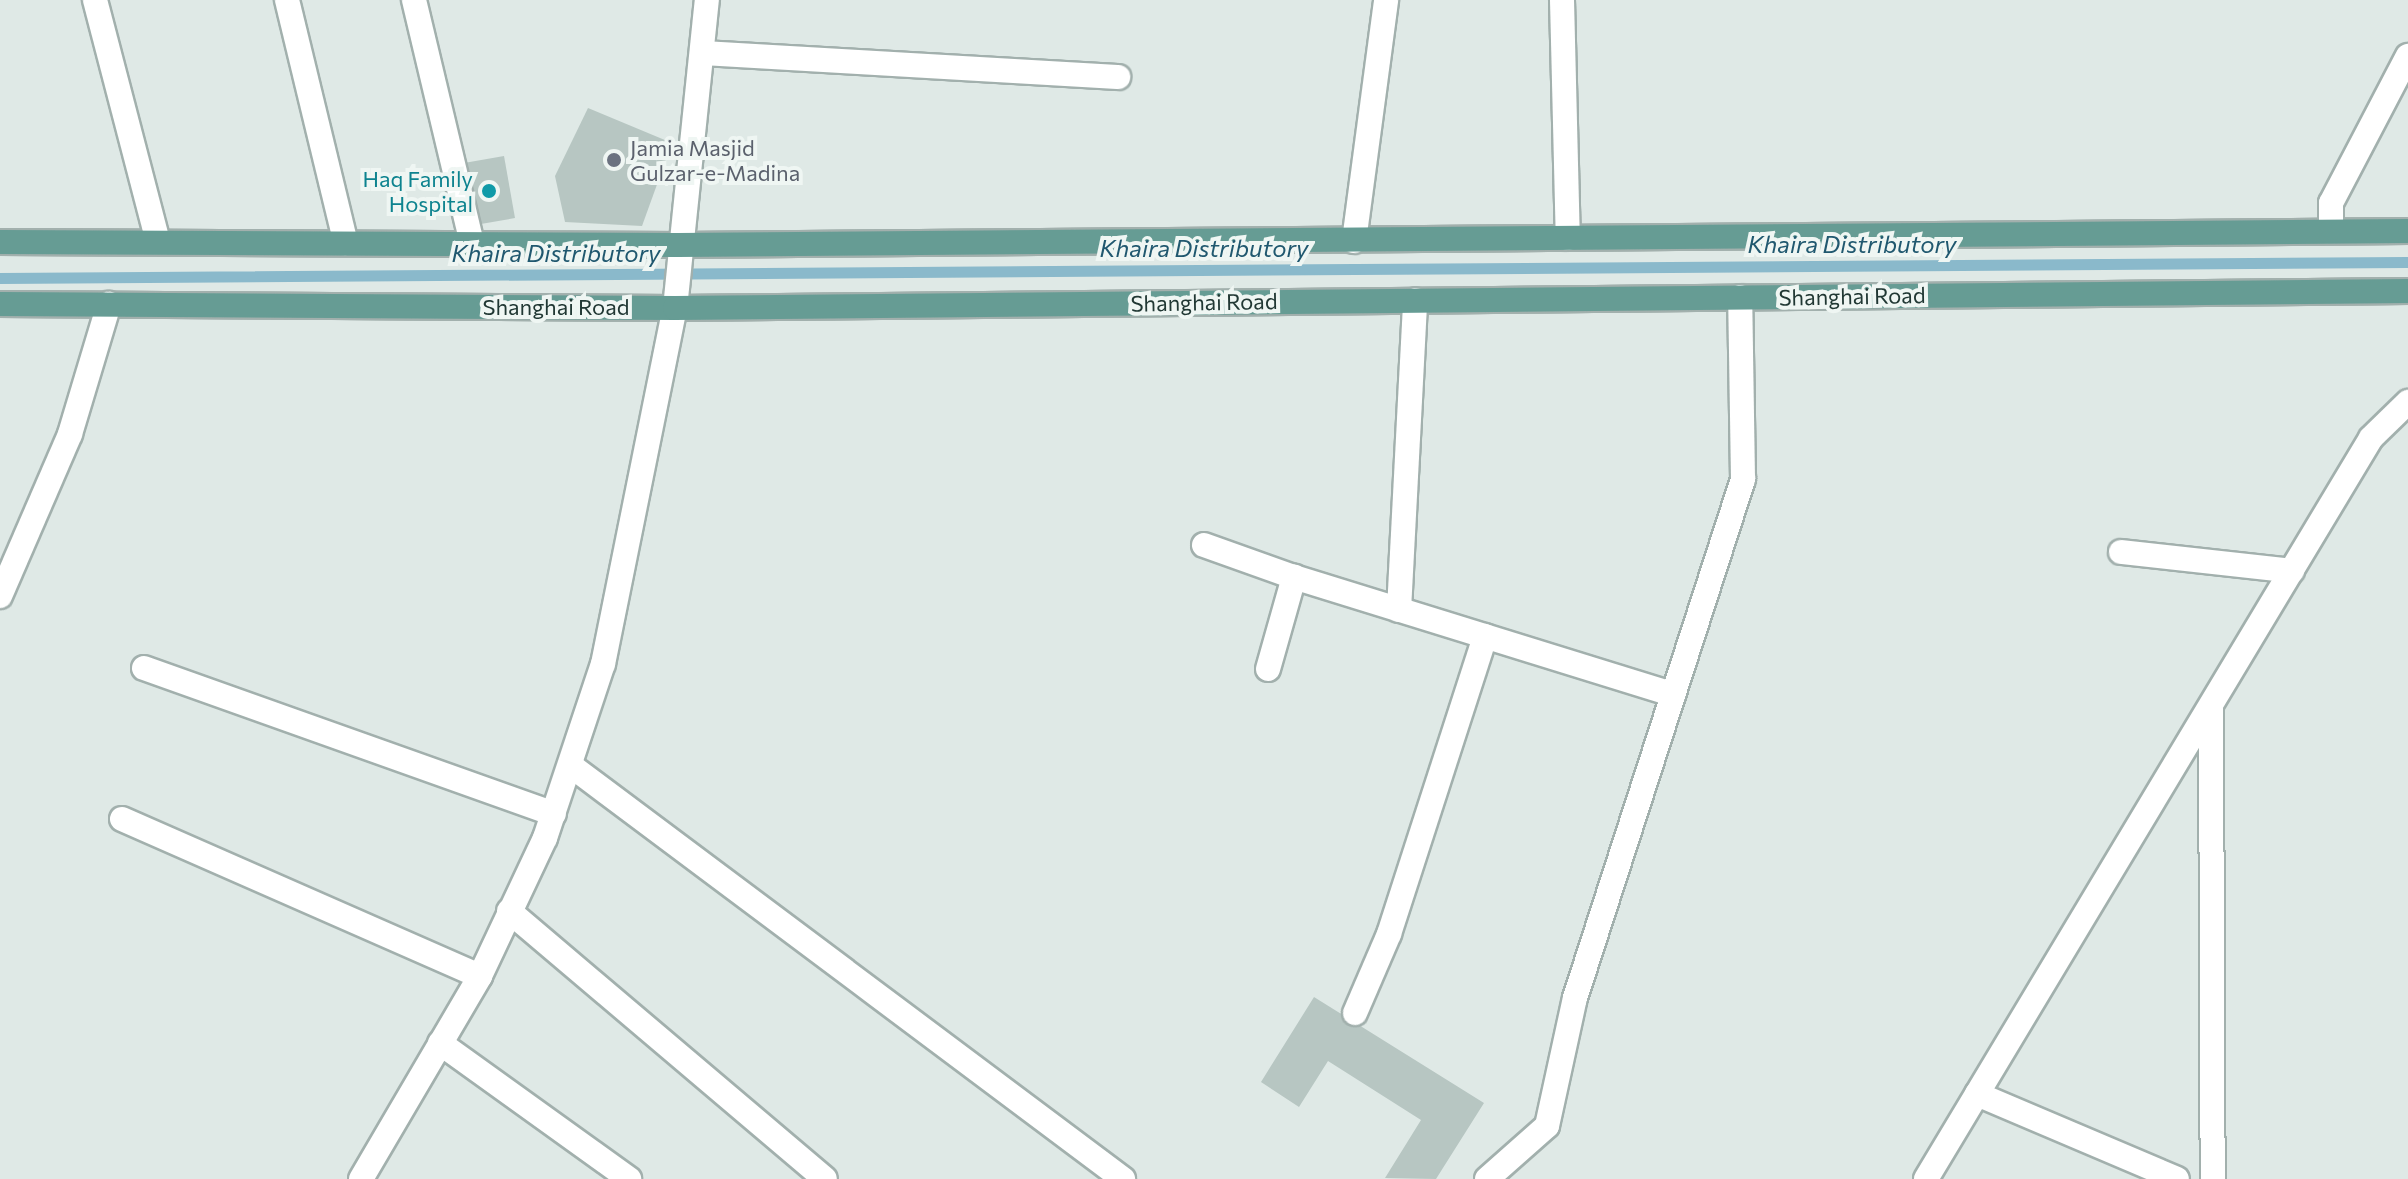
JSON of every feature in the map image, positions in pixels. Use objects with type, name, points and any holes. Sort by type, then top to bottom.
[{"type":"main road","points":[[0,242],[472,244],[678,253],[1568,238],[2408,231]]},
{"type":"main road","name":"Shanghai Road","points":[[0,304],[1415,300],[2408,291]]},
{"type":"street","points":[[95,0],[158,241]]},
{"type":"street","points":[[287,0],[346,243]]},
{"type":"street","points":[[414,0],[472,244]]},
{"type":"street","points":[[361,1179],[480,976],[554,814],[603,664],[676,300],[678,253],[707,0]]},
{"type":"street","points":[[1354,241],[1386,0]]},
{"type":"street","points":[[1562,0],[1568,238]]},
{"type":"street","points":[[702,53],[1118,77]]},
{"type":"street","points":[[2331,231],[2331,203],[2408,56]]},
{"type":"street","points":[[1487,1179],[1547,1126],[1575,998],[1743,479],[1740,297]]},
{"type":"street","points":[[1399,610],[1415,300]]},
{"type":"street","points":[[0,596],[70,434],[109,304]]},
{"type":"street","points":[[1926,1179],[2371,438],[2408,402]]},
{"type":"street","points":[[1204,545],[1294,577],[1673,694]]},
{"type":"street","points":[[2121,552],[2292,571]]},
{"type":"street","points":[[1268,669],[1294,577]]},
{"type":"street","points":[[1355,1013],[1389,934],[1485,636]]},
{"type":"street","points":[[144,668],[554,814]]},
{"type":"street","points":[[2211,705],[2213,1179]]},
{"type":"street","points":[[570,765],[1123,1179]]},
{"type":"street","points":[[122,819],[480,976]]},
{"type":"street","points":[[509,911],[825,1179]]},
{"type":"street","points":[[440,1043],[629,1179]]},
{"type":"street","points":[[1977,1094],[2177,1179]]},
{"type":"building","name":"Jamia Masjid Gulzar-e-Madina","points":[[588,108],[672,143],[642,226],[565,222],[555,176]]},
{"type":"building","name":"Haq Family Hospital","points":[[504,156],[515,218],[475,225],[464,163]]},
{"type":"building","points":[[1314,997],[1484,1103],[1436,1179],[1385,1178],[1421,1120],[1328,1061],[1299,1107],[1261,1082]]},
{"type":"waterway","name":"Khaira Distributory","points":[[0,278],[2408,262]]},
{"type":"place","name":"Jamia Masjid Gulzar-e-Madina","points":[[614,160]]},
{"type":"place","name":"Haq Family Hospital","points":[[489,191]]}]
